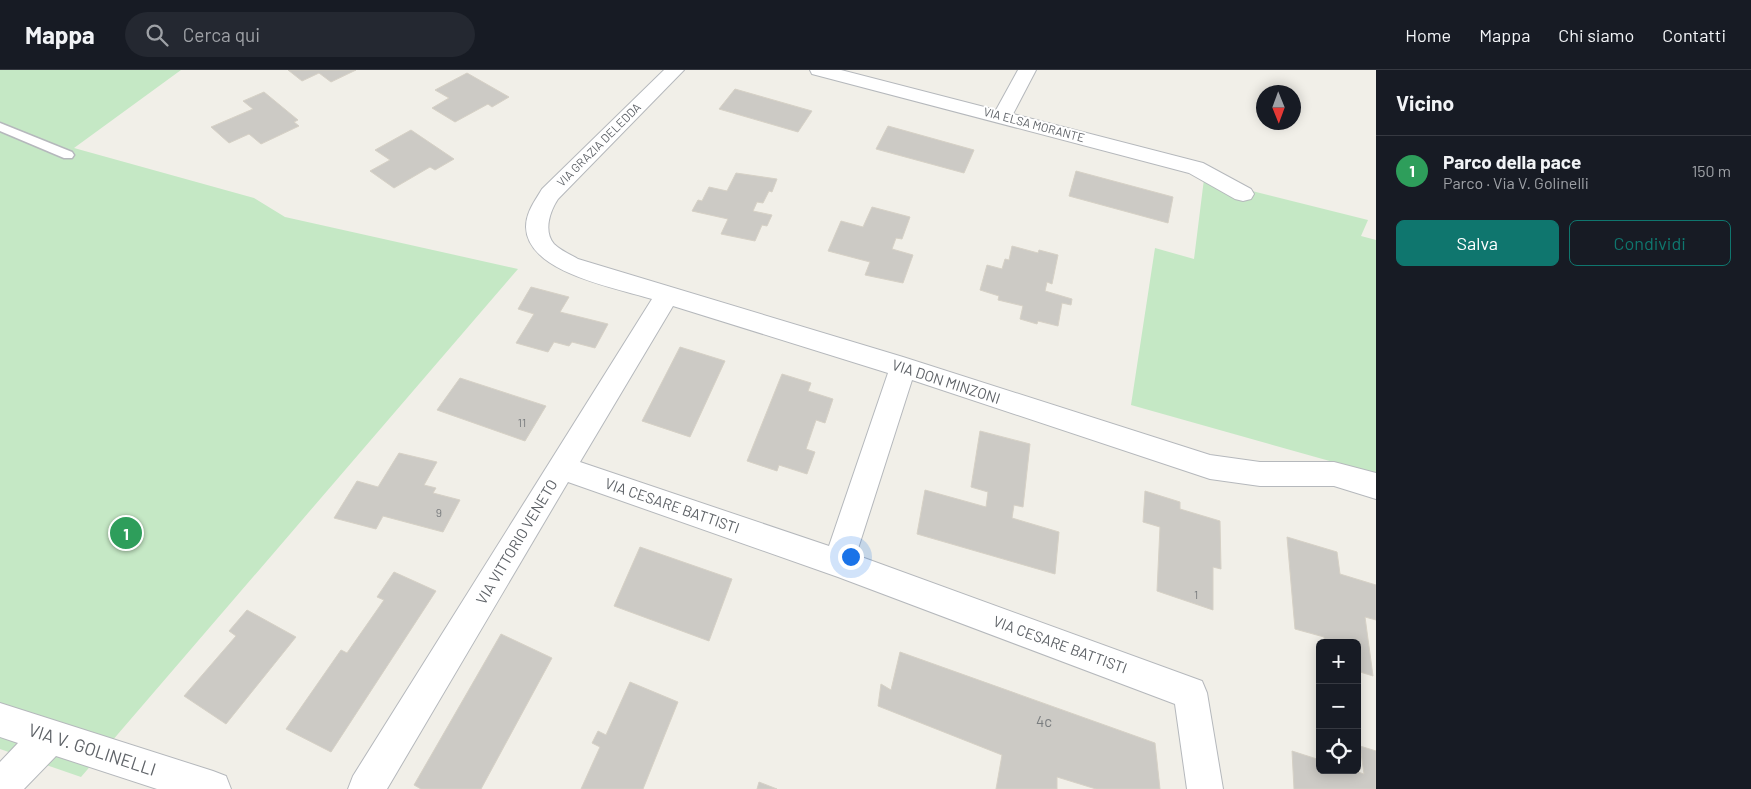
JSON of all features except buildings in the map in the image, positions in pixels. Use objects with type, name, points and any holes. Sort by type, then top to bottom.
[{"type":"street","name":"VIA GRAZIA DELEDDA","points":[[537,228],[540,210],[550,194],[675,70]]},
{"type":"street","name":"VIA ELSA MORANTE","points":[[819,70],[1196,168],[1243,194]]},
{"type":"street","points":[[1002,117],[1027,70]]},
{"type":"street","name":"VIA DON MINZONI","points":[[537,228],[544,248],[570,265],[903,367],[1210,467],[1260,474],[1334,474],[1376,486]]},
{"type":"street","name":"VIA VITTORIO VENETO","points":[[366,789],[667,295]]},
{"type":"street","points":[[838,563],[903,367]]},
{"type":"street","name":"VIA CESARE BATTISTI","points":[[562,468],[838,563],[1190,692],[1205,789]]},
{"type":"street","name":"VIA V. GOLINELLI","points":[[0,720],[212,789]]},
{"type":"street","points":[[0,788],[50,736]]},
{"type":"lane","points":[[0,127],[68,155]]},
{"type":"green space","points":[[0,70],[181,70],[74,148],[254,198],[285,217],[518,269],[81,777],[0,749]]},
{"type":"green space","points":[[1204,179],[1368,220],[1361,236],[1376,240],[1376,474],[1131,405],[1155,248],[1194,259]]},
{"type":"place","name":"Parco della pace","points":[[126,533]]}]
